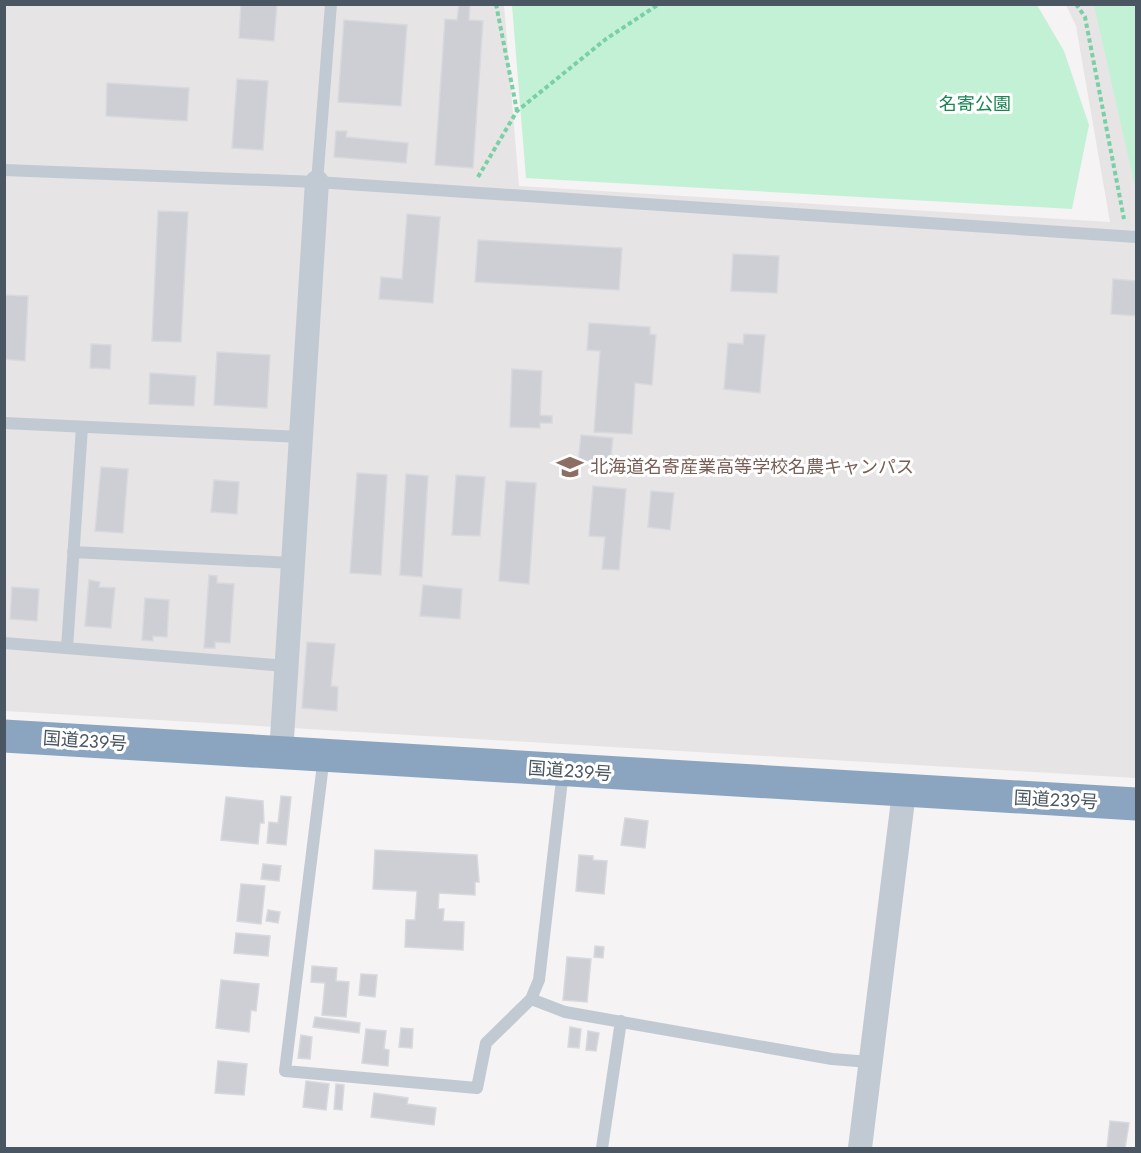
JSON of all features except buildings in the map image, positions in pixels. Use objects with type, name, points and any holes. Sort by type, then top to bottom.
[{"type":"highway","name":"国道239号","points":[[4,736],[904,792],[1137,804]]},
{"type":"street","points":[[281,754],[317,182]]},
{"type":"street","points":[[860,1149],[904,792]]},
{"type":"lane","points":[[317,182],[331,4]]},
{"type":"lane","points":[[4,170],[317,182],[469,194],[1132,236]]},
{"type":"lane","points":[[4,423],[301,437]]},
{"type":"lane","points":[[67,648],[82,427]]},
{"type":"lane","points":[[73,552],[293,563]]},
{"type":"lane","points":[[4,643],[286,666]]},
{"type":"lane","points":[[324,755],[285,1071],[477,1088],[486,1043],[531,999],[538,980],[563,770]]},
{"type":"lane","points":[[531,999],[565,1011],[621,1022],[832,1059],[870,1062]]},
{"type":"lane","points":[[602,1149],[621,1022]]},
{"type":"path","points":[[495,4],[517,111]]},
{"type":"path","points":[[469,194],[517,111],[606,39],[659,4]]},
{"type":"path","points":[[1077,4],[1086,17],[1132,236]]},
{"type":"shaded area","name":"北海道名寄産業高等学校名農キャンパス","points":[[4,5],[504,5],[519,186],[1110,222],[1076,26],[1066,5],[1136,5],[1136,778],[5,711]]},
{"type":"green space","name":"名寄公園","points":[[512,5],[1037,5],[1064,51],[1089,125],[1072,209],[526,178]]},
{"type":"green space","points":[[1094,5],[1136,5],[1136,191]]},
{"type":"place","name":"北海道名寄産業高等学校名農キャンパス","points":[[570,467]]}]
